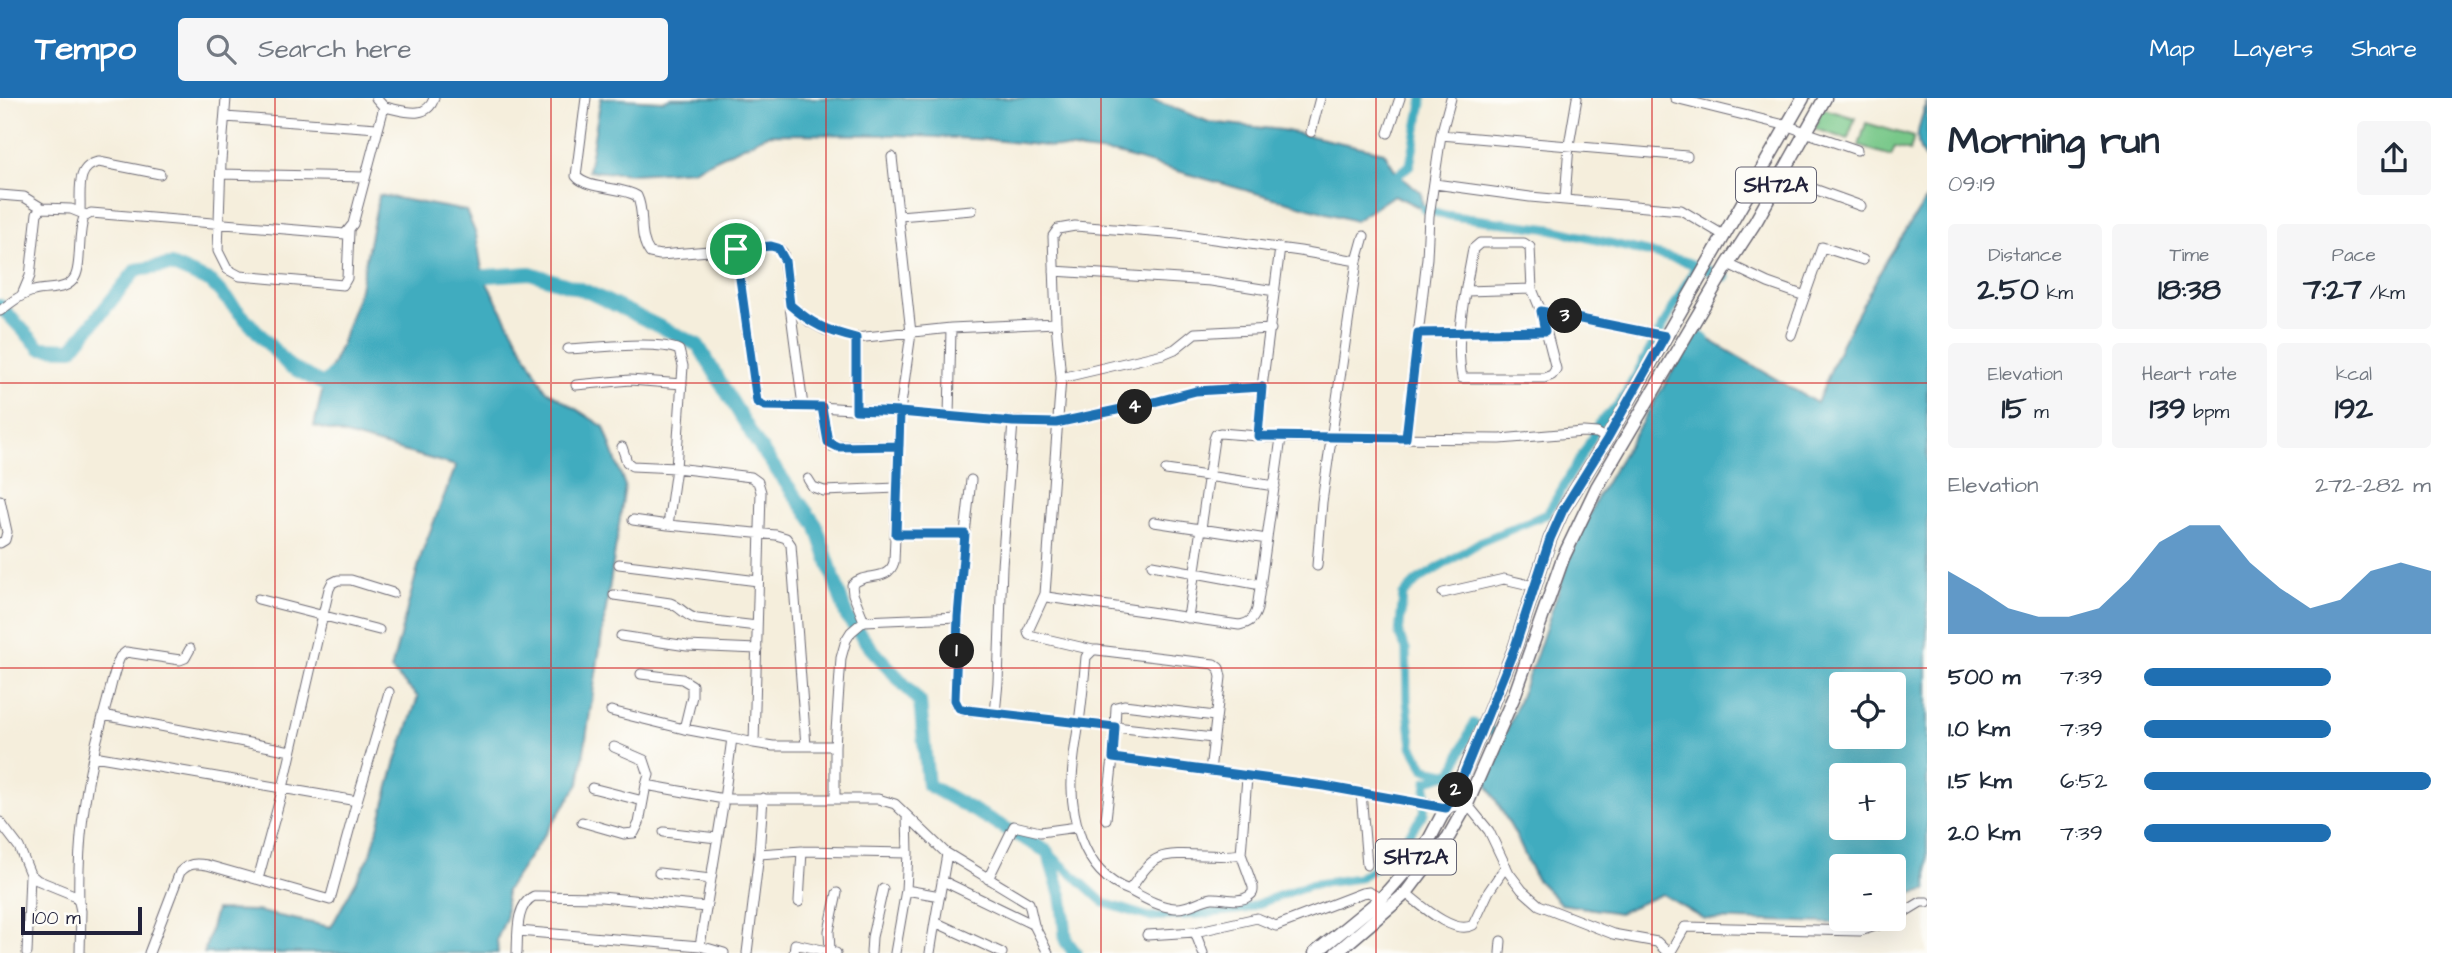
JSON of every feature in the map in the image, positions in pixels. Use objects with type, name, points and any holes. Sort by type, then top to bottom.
[{"type":"main road","name":"SH72A","points":[[1321,952],[1381,899],[1411,865],[1446,808],[1460,783],[1515,647],[1534,586],[1563,510],[1660,335],[1725,236],[1803,98]]},
{"type":"main road","name":"SH72A","points":[[1336,953],[1406,894],[1448,836],[1467,804],[1515,694],[1563,558],[1597,487],[1825,98]]},
{"type":"street","points":[[226,98],[218,251],[228,269],[240,276],[334,286],[343,285],[347,278],[349,231],[384,107]]},
{"type":"street","points":[[376,98],[384,107],[417,113],[429,109],[434,98]]},
{"type":"street","points":[[575,98],[586,99],[576,176],[587,183],[621,189],[637,196],[642,233],[650,253],[660,255],[771,246],[778,248],[785,261],[803,406]]},
{"type":"street","points":[[1311,132],[1320,98]]},
{"type":"street","points":[[1388,133],[1400,98]]},
{"type":"street","points":[[1406,438],[1427,258],[1429,216],[1441,135],[1451,98]]},
{"type":"street","points":[[1565,198],[1569,145],[1577,98]]},
{"type":"street","points":[[1675,98],[1788,126],[1857,150]]},
{"type":"street","points":[[225,117],[377,128]]},
{"type":"street","points":[[1441,135],[1687,156]]},
{"type":"street","points":[[862,623],[852,584],[856,580],[886,574],[892,570],[896,534],[900,412],[911,333],[892,157]]},
{"type":"street","points":[[0,311],[22,295],[57,289],[71,282],[76,272],[83,213],[84,168],[99,162],[160,174]]},
{"type":"street","points":[[221,174],[365,177]]},
{"type":"street","points":[[1781,177],[1861,206]]},
{"type":"street","points":[[1435,184],[1530,197],[1681,210],[1725,236]]},
{"type":"street","points":[[0,195],[24,197],[42,208],[83,213],[339,234],[349,231]]},
{"type":"street","points":[[22,295],[33,259],[35,218],[42,208]]},
{"type":"street","points":[[899,216],[972,210]]},
{"type":"street","points":[[1210,771],[1221,677],[1219,668],[1214,664],[1093,650],[1029,635],[1028,631],[1045,594],[1061,378],[1053,236],[1058,229],[1066,227],[1178,234],[1357,261]]},
{"type":"street","points":[[1317,566],[1331,438],[1357,261],[1364,236]]},
{"type":"street","points":[[1480,243],[1528,244],[1532,251],[1532,289],[1541,311],[1556,369],[1552,375],[1544,378],[1464,379],[1461,374],[1460,332],[1473,249],[1480,243]]},
{"type":"street","points":[[1791,335],[1822,247],[1863,260]]},
{"type":"street","points":[[1258,436],[1280,248]]},
{"type":"street","points":[[736,249],[757,402],[765,406],[822,407],[1056,423],[1196,391],[1262,387]]},
{"type":"street","points":[[1054,271],[1211,281],[1275,291]]},
{"type":"street","points":[[1724,271],[1805,296]]},
{"type":"street","points":[[1466,291],[1532,289]]},
{"type":"street","points":[[790,305],[810,322],[825,330],[856,338],[951,328],[1056,323]]},
{"type":"street","points":[[1541,311],[1660,335]]},
{"type":"street","points":[[949,416],[951,328]]},
{"type":"street","points":[[1061,378],[1163,354],[1175,349],[1195,333],[1271,329]]},
{"type":"street","points":[[1418,333],[1545,331]]},
{"type":"street","points":[[856,338],[856,410]]},
{"type":"street","points":[[569,349],[671,347],[679,350],[682,356],[676,468],[668,525]]},
{"type":"street","points":[[576,385],[630,380],[681,384]]},
{"type":"street","points":[[822,407],[826,437],[831,446],[899,446]]},
{"type":"street","points":[[995,714],[999,682],[1002,566],[1013,422]]},
{"type":"street","points":[[1188,618],[1216,434],[1281,438],[1500,439],[1583,432],[1602,436]]},
{"type":"street","points":[[1045,594],[1056,600],[1247,624],[1254,618],[1257,609],[1281,438]]},
{"type":"street","points":[[622,447],[624,456],[632,466],[751,477],[758,482],[761,503],[754,743]]},
{"type":"street","points":[[1166,470],[1275,486]]},
{"type":"street","points":[[808,479],[813,487],[824,491],[897,488]]},
{"type":"street","points":[[971,480],[958,617],[956,704],[967,710],[995,714],[1213,738]]},
{"type":"street","points":[[0,500],[7,532],[5,540],[0,543]]},
{"type":"street","points":[[633,520],[786,538],[791,545],[806,746]]},
{"type":"street","points":[[1154,522],[1267,539]]},
{"type":"street","points":[[896,534],[965,534]]},
{"type":"street","points":[[620,564],[758,581]]},
{"type":"street","points":[[1152,565],[1261,585]]},
{"type":"street","points":[[1443,593],[1504,579],[1534,586]]},
{"type":"street","points":[[258,879],[283,788],[329,589],[338,580],[351,580],[393,593]]},
{"type":"street","points":[[614,595],[670,603],[697,620],[757,626]]},
{"type":"street","points":[[258,599],[379,631]]},
{"type":"street","points":[[835,799],[835,747],[841,657],[851,632],[862,623],[958,617]]},
{"type":"street","points":[[621,636],[687,646],[757,649]]},
{"type":"street","points":[[79,953],[80,831],[83,802],[118,662],[122,654],[133,653],[180,660],[185,658],[190,649]]},
{"type":"street","points":[[1093,650],[1086,657],[1073,767],[1073,801],[1077,827],[1099,869],[1114,883],[1154,903],[1174,908],[1183,908],[1212,898],[1249,896],[1253,887],[1241,853],[1247,777]]},
{"type":"street","points":[[641,674],[682,679],[692,685],[684,729]]},
{"type":"street","points":[[149,953],[180,872],[195,863],[330,900],[389,692]]},
{"type":"street","points":[[1106,819],[1116,707],[1119,704],[1215,716]]},
{"type":"street","points":[[611,711],[754,743],[835,747]]},
{"type":"street","points":[[103,715],[291,751]]},
{"type":"street","points":[[700,946],[732,738]]},
{"type":"street","points":[[582,822],[624,834],[634,833],[639,823],[649,775],[644,760],[614,747]]},
{"type":"street","points":[[93,756],[357,801]]},
{"type":"street","points":[[1113,758],[1361,792],[1446,808],[1467,804],[1489,831],[1506,866],[1522,890],[1539,905],[1614,934],[1657,942],[1669,953],[1685,927],[1860,930],[1888,922],[1921,902],[1927,902]]},
{"type":"street","points":[[646,785],[723,799],[888,801],[908,816],[947,854],[1029,903],[1034,925],[1048,953]]},
{"type":"street","points":[[592,788],[643,801]]},
{"type":"street","points":[[1361,792],[1367,865]]},
{"type":"street","points":[[747,953],[760,854],[762,798]]},
{"type":"street","points":[[895,953],[906,890],[908,816]]},
{"type":"street","points":[[0,822],[19,848],[30,874],[27,953]]},
{"type":"street","points":[[988,880],[1011,829],[1018,825],[1048,832],[1077,827]]},
{"type":"street","points":[[664,832],[717,838]]},
{"type":"street","points":[[760,854],[802,851],[908,853]]},
{"type":"street","points":[[799,902],[802,851]]},
{"type":"street","points":[[1129,890],[1158,858],[1228,856],[1241,853]]},
{"type":"street","points":[[930,953],[947,854]]},
{"type":"street","points":[[1406,894],[1437,917],[1462,928],[1469,928],[1506,866]]},
{"type":"street","points":[[659,873],[710,879]]},
{"type":"street","points":[[30,874],[37,880],[74,895],[79,902]]},
{"type":"street","points":[[943,881],[1034,925]]},
{"type":"street","points":[[871,953],[883,889]]},
{"type":"street","points":[[906,890],[940,895]]},
{"type":"street","points":[[1147,935],[1195,932],[1257,918],[1272,926],[1284,925],[1366,892],[1381,899]]},
{"type":"street","points":[[794,953],[795,944],[833,952],[829,931],[836,893]]},
{"type":"street","points":[[517,953],[523,905],[527,900],[541,895],[601,897],[706,907]]},
{"type":"street","points":[[936,922],[979,948],[1002,953]]},
{"type":"street","points":[[518,931],[700,946],[724,953]]},
{"type":"street","points":[[1195,932],[1203,953]]},
{"type":"street","points":[[1500,953],[1501,941]]},
{"type":"green space","points":[[1821,108],[1855,118],[1848,139],[1815,129]]},
{"type":"green space","points":[[1866,123],[1914,137],[1910,151],[1895,147],[1891,156],[1859,146]]},
{"type":"water","points":[[601,98],[662,101],[671,98],[1149,98],[1209,122],[1282,130],[1384,152],[1398,175],[1421,192],[1423,209],[1394,195],[1355,221],[1117,154],[992,140],[897,135],[769,134],[693,170],[634,174],[588,171]]},
{"type":"water","points":[[1927,101],[1927,161],[1919,146],[1918,132]]},
{"type":"water","points":[[379,195],[466,211],[476,234],[483,276],[545,389],[604,427],[625,486],[579,784],[506,891],[506,918],[497,939],[498,953],[204,953],[216,910],[256,911],[331,927],[371,854],[395,764],[418,697],[391,670],[422,552],[456,466],[314,426],[324,383],[341,345],[360,288]]},
{"type":"water","points":[[1927,198],[1927,890],[1906,897],[1906,854],[1829,854],[1829,923],[1704,919],[1662,894],[1619,913],[1561,904],[1536,879],[1515,834],[1486,783],[1537,654],[1571,554],[1599,494],[1696,332],[1817,403],[1842,343],[1886,261]]},
{"type":"waterway","points":[[1400,187],[1398,175],[1410,165],[1423,98]]},
{"type":"waterway","points":[[1424,209],[1445,215],[1551,229],[1684,261],[1726,277]]},
{"type":"waterway","points":[[0,306],[40,348],[72,349],[136,270],[171,265],[211,282],[289,366],[323,384],[337,372]]},
{"type":"waterway","points":[[1512,745],[1505,736],[1473,723],[1452,774],[1425,769],[1412,746],[1407,701],[1406,649],[1399,635],[1403,595],[1417,581],[1480,542],[1547,514],[1600,422],[1618,405],[1696,266]]},
{"type":"waterway","points":[[468,280],[475,277],[530,273],[586,291],[698,345],[757,443],[816,525],[847,617],[869,646],[920,702],[928,785],[1048,852],[1062,899],[1066,941],[1075,953]]},
{"type":"waterway","points":[[1705,339],[1696,332],[1707,311]]},
{"type":"waterway","points":[[1048,852],[1104,903],[1149,917],[1244,909],[1309,885],[1359,878],[1395,854],[1424,813],[1427,781],[1448,775]]},
{"type":"route","points":[[736,249],[757,402],[765,406],[822,407],[828,442],[831,446],[838,447],[899,446],[900,412],[1042,424],[1076,419],[1196,391],[1262,387],[1258,436],[1406,438],[1418,333],[1545,331],[1541,311],[1665,336],[1589,470],[1563,510],[1550,539],[1515,647],[1460,783],[1446,808],[1324,786],[1113,758],[1115,727],[959,708],[955,700],[965,534],[896,534],[897,488],[899,446],[900,412],[856,410],[856,338],[825,330],[810,322],[790,305],[785,261],[778,248],[771,246],[736,249]]}]
